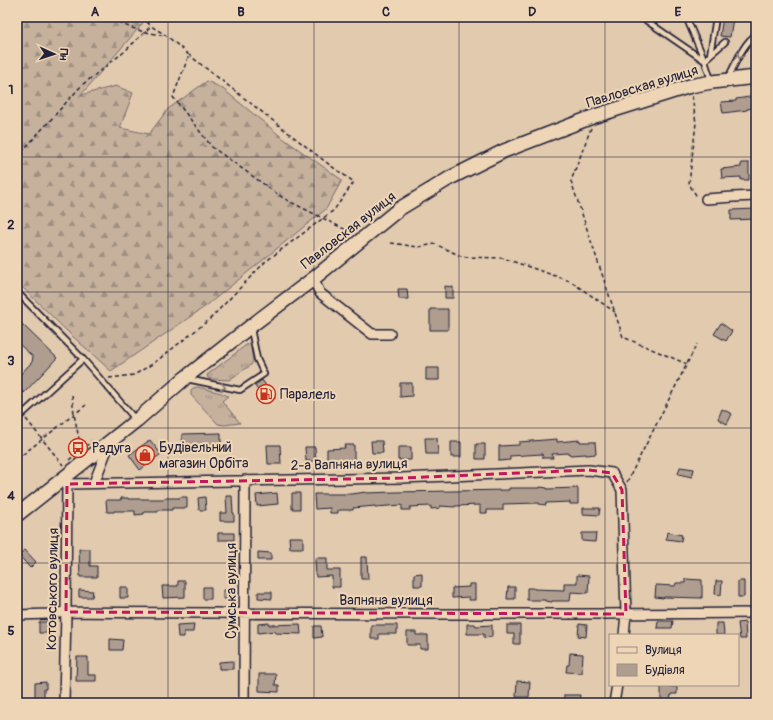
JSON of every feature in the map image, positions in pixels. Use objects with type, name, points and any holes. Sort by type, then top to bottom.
[{"type":"main road","name":"Павловская вулиця","points":[[17,515],[65,475],[137,420],[185,378],[313,279],[399,209],[450,178],[504,151],[595,116],[690,86],[756,77]]},
{"type":"street","points":[[706,199],[733,196],[756,196]]},
{"type":"street","points":[[313,279],[320,293],[372,334],[390,334]]},
{"type":"street","points":[[94,483],[110,441]]},
{"type":"street","name":"2-а Вапняна вулиця","points":[[65,475],[94,483],[410,477],[589,470],[612,473],[622,490]]},
{"type":"street","name":"Котовського вулиця","points":[[64,703],[66,612],[65,475]]},
{"type":"street","name":"Сумська вулиця","points":[[244,703],[245,480]]},
{"type":"street","points":[[622,490],[626,614],[624,634]]},
{"type":"street","name":"Вапняна вулиця","points":[[17,615],[66,612],[244,614],[626,614],[756,612]]},
{"type":"street","points":[[614,703],[617,686]]},
{"type":"lane","points":[[642,17],[705,61]]},
{"type":"lane","points":[[686,17],[705,61],[712,82]]},
{"type":"lane","points":[[710,56],[716,17]]},
{"type":"lane","points":[[727,80],[751,38],[756,35]]},
{"type":"lane","points":[[705,61],[725,42]]},
{"type":"lane","points":[[17,292],[101,379],[137,420]]},
{"type":"lane","points":[[17,302],[22,297]]},
{"type":"lane","points":[[185,378],[240,390],[264,374],[257,359],[251,326]]},
{"type":"lane","points":[[17,419],[83,360]]},
{"type":"path","points":[[114,17],[124,25],[141,31],[167,36]]},
{"type":"path","points":[[101,379],[134,375],[154,363],[208,320],[266,262],[334,210],[354,182],[331,166],[189,56],[167,36],[151,26],[142,17]]},
{"type":"path","points":[[17,157],[82,85],[124,52],[151,26]]},
{"type":"path","points":[[189,56],[173,97],[212,147],[283,198],[348,231]]},
{"type":"path","points":[[690,86],[696,124],[690,184],[696,195],[706,199]]},
{"type":"path","points":[[595,116],[571,180],[623,337],[687,364]]},
{"type":"path","points":[[391,243],[418,246],[435,244],[463,257],[503,258],[570,281],[614,312]]},
{"type":"path","points":[[622,490],[697,344]]},
{"type":"path","points":[[72,395],[81,449]]},
{"type":"path","points":[[17,459],[86,405]]},
{"type":"path","points":[[22,415],[42,438],[65,475]]},
{"type":"path","points":[[17,453],[20,457],[17,481]]},
{"type":"highlighted area","points":[[589,470],[612,473],[622,490],[626,614],[66,612],[67,484],[402,478]]},
{"type":"green space","points":[[17,17],[137,17],[143,23],[81,95],[116,86],[133,93],[120,128],[149,134],[168,109],[207,81],[223,89],[284,139],[342,180],[326,209],[206,306],[111,371],[70,334],[17,282]]},
{"type":"green space","points":[[250,342],[253,361],[251,365],[229,380],[208,378],[207,375]]},
{"type":"green space","points":[[198,387],[228,396],[222,401],[240,423],[224,425],[218,424],[191,395],[191,390]]},
{"type":"building","points":[[723,17],[733,18],[730,37],[720,36]]},
{"type":"building","points":[[756,96],[756,108],[723,113],[721,102],[736,101],[736,99]]},
{"type":"building","points":[[741,163],[749,163],[749,180],[741,180],[741,177],[722,178],[721,169],[741,167]]},
{"type":"building","points":[[756,209],[756,219],[731,220],[731,210]]},
{"type":"building","points":[[445,286],[453,287],[453,298],[445,298]]},
{"type":"building","points":[[398,289],[407,289],[408,299],[399,299]]},
{"type":"building","points":[[430,309],[448,309],[448,330],[430,330]]},
{"type":"building","points":[[721,323],[732,331],[726,341],[714,334]]},
{"type":"building","points":[[22,324],[57,358],[24,393],[20,389],[17,392],[17,378],[32,362],[33,357],[17,342],[17,329]]},
{"type":"building","points":[[426,368],[439,368],[439,380],[426,380]]},
{"type":"building","points":[[262,380],[275,398],[268,403],[254,385]]},
{"type":"building","points":[[400,383],[412,383],[412,396],[400,397]]},
{"type":"building","points":[[722,409],[732,414],[727,424],[718,419]]},
{"type":"building","points":[[221,433],[221,446],[182,447],[182,434]]},
{"type":"building","points":[[425,438],[437,438],[438,454],[426,454]]},
{"type":"building","points":[[557,439],[557,442],[580,440],[580,442],[595,442],[596,454],[552,454],[553,458],[543,458],[542,454],[510,456],[510,460],[499,461],[499,446],[519,445],[519,442]]},
{"type":"building","name":"Будівельний магазин Орбіта","points":[[150,440],[161,454],[140,470],[129,455]]},
{"type":"building","points":[[371,441],[382,441],[383,453],[372,453]]},
{"type":"building","points":[[451,442],[461,442],[461,457],[451,457]]},
{"type":"building","points":[[476,444],[485,444],[485,459],[476,459]]},
{"type":"building","points":[[267,445],[280,445],[281,464],[268,464]]},
{"type":"building","points":[[344,445],[354,445],[354,461],[327,461],[327,449],[345,448]]},
{"type":"building","points":[[305,447],[315,447],[316,461],[306,461]]},
{"type":"building","points":[[398,447],[411,447],[411,460],[398,460]]},
{"type":"building","points":[[680,467],[694,469],[692,477],[678,474]]},
{"type":"building","points":[[540,487],[547,489],[578,488],[578,504],[570,504],[570,502],[546,503],[546,505],[539,503],[503,504],[503,510],[487,510],[487,513],[480,513],[480,505],[455,507],[440,506],[440,508],[431,509],[431,506],[410,507],[410,510],[402,510],[402,505],[353,508],[353,510],[338,510],[338,513],[330,513],[330,508],[315,509],[314,494],[509,490],[509,488]]},
{"type":"building","points":[[277,493],[278,504],[257,506],[256,495]]},
{"type":"building","points":[[292,493],[300,493],[300,509],[292,509]]},
{"type":"building","points":[[226,496],[232,496],[234,521],[220,521],[220,513],[227,513]]},
{"type":"building","points":[[187,497],[187,508],[172,508],[172,510],[158,510],[158,512],[144,512],[144,514],[135,515],[135,511],[107,512],[106,500],[121,500],[121,498],[164,499]]},
{"type":"building","points":[[205,497],[206,510],[199,510],[198,498]]},
{"type":"building","points":[[583,508],[600,508],[599,515],[583,514]]},
{"type":"building","points":[[667,532],[682,535],[681,541],[666,539]]},
{"type":"building","points":[[218,533],[234,533],[234,540],[218,540]]},
{"type":"building","points":[[582,533],[596,533],[595,542],[582,541]]},
{"type":"building","points":[[289,537],[303,537],[303,548],[290,548]]},
{"type":"building","points":[[79,549],[90,549],[90,566],[97,566],[97,577],[80,577]]},
{"type":"building","points":[[25,550],[36,562],[30,568],[19,555]]},
{"type":"building","points":[[258,552],[271,553],[271,560],[258,560]]},
{"type":"building","points":[[361,557],[367,557],[368,579],[361,579]]},
{"type":"building","points":[[315,558],[327,558],[327,570],[340,570],[340,587],[332,587],[332,576],[316,577]]},
{"type":"building","points":[[422,573],[422,586],[414,586],[414,574]]},
{"type":"building","points":[[577,575],[589,576],[588,593],[571,592],[570,601],[552,602],[545,600],[527,600],[527,588],[564,590],[564,583],[577,583]]},
{"type":"building","points":[[685,579],[702,580],[702,598],[655,597],[656,585],[675,586],[676,583],[685,583]]},
{"type":"building","points":[[178,581],[185,581],[185,597],[163,598],[162,586],[178,586]]},
{"type":"building","points":[[716,581],[722,581],[721,595],[715,594]]},
{"type":"building","points":[[738,581],[744,581],[744,597],[738,597]]},
{"type":"building","points":[[469,584],[475,584],[475,600],[469,600],[469,597],[452,598],[452,588],[469,587]]},
{"type":"building","points":[[120,587],[128,587],[128,598],[120,598]]},
{"type":"building","points":[[203,587],[211,587],[211,599],[203,599]]},
{"type":"building","points":[[508,587],[515,587],[515,599],[507,599]]},
{"type":"building","points":[[79,590],[93,591],[92,597],[79,597]]},
{"type":"building","points":[[223,590],[235,590],[235,599],[223,599]]},
{"type":"building","points":[[258,592],[272,592],[272,599],[258,598]]},
{"type":"building","points":[[658,621],[673,621],[672,628],[657,628]]},
{"type":"building","points":[[39,622],[48,622],[48,633],[39,633]]},
{"type":"building","points":[[745,622],[746,639],[740,639],[738,623]]},
{"type":"building","points":[[269,623],[269,625],[300,624],[301,634],[275,633],[275,631],[258,633],[258,624]]},
{"type":"building","points":[[716,623],[723,623],[724,634],[716,634]]},
{"type":"building","points":[[194,624],[193,632],[184,632],[184,637],[178,637],[177,625]]},
{"type":"building","points":[[467,624],[475,624],[476,626],[492,625],[492,637],[484,638],[484,634],[467,634]]},
{"type":"building","points":[[579,624],[587,625],[586,637],[578,636]]},
{"type":"building","points":[[371,625],[397,625],[397,634],[379,634],[379,639],[371,639]]},
{"type":"building","points":[[507,625],[520,625],[520,644],[514,644],[514,634],[507,634]]},
{"type":"building","points":[[314,626],[321,626],[322,637],[314,638]]},
{"type":"building","points":[[407,632],[416,632],[416,635],[428,635],[428,649],[420,649],[420,645],[407,645]]},
{"type":"building","points":[[110,639],[123,640],[122,650],[110,650]]},
{"type":"building","points":[[570,653],[583,654],[582,673],[566,672],[567,665],[569,665]]},
{"type":"building","points":[[77,657],[88,657],[88,675],[96,675],[96,681],[76,681]]},
{"type":"building","points":[[233,661],[233,669],[219,669],[219,662]]},
{"type":"building","points":[[259,674],[276,674],[275,685],[279,685],[279,692],[259,691]]},
{"type":"building","points":[[517,681],[530,682],[529,697],[516,697]]},
{"type":"building","points":[[46,682],[46,689],[44,689],[44,703],[35,703],[35,683]]},
{"type":"building","points":[[661,686],[677,687],[677,694],[671,694],[670,703],[661,703]]},
{"type":"building","points":[[564,695],[580,695],[579,703],[564,702]]},
{"type":"place","name":"Паралель","points":[[266,394]]},
{"type":"place","name":"Радуга","points":[[78,448]]},
{"type":"place","name":"Будівельний магазин Орбіта","points":[[145,455]]}]
